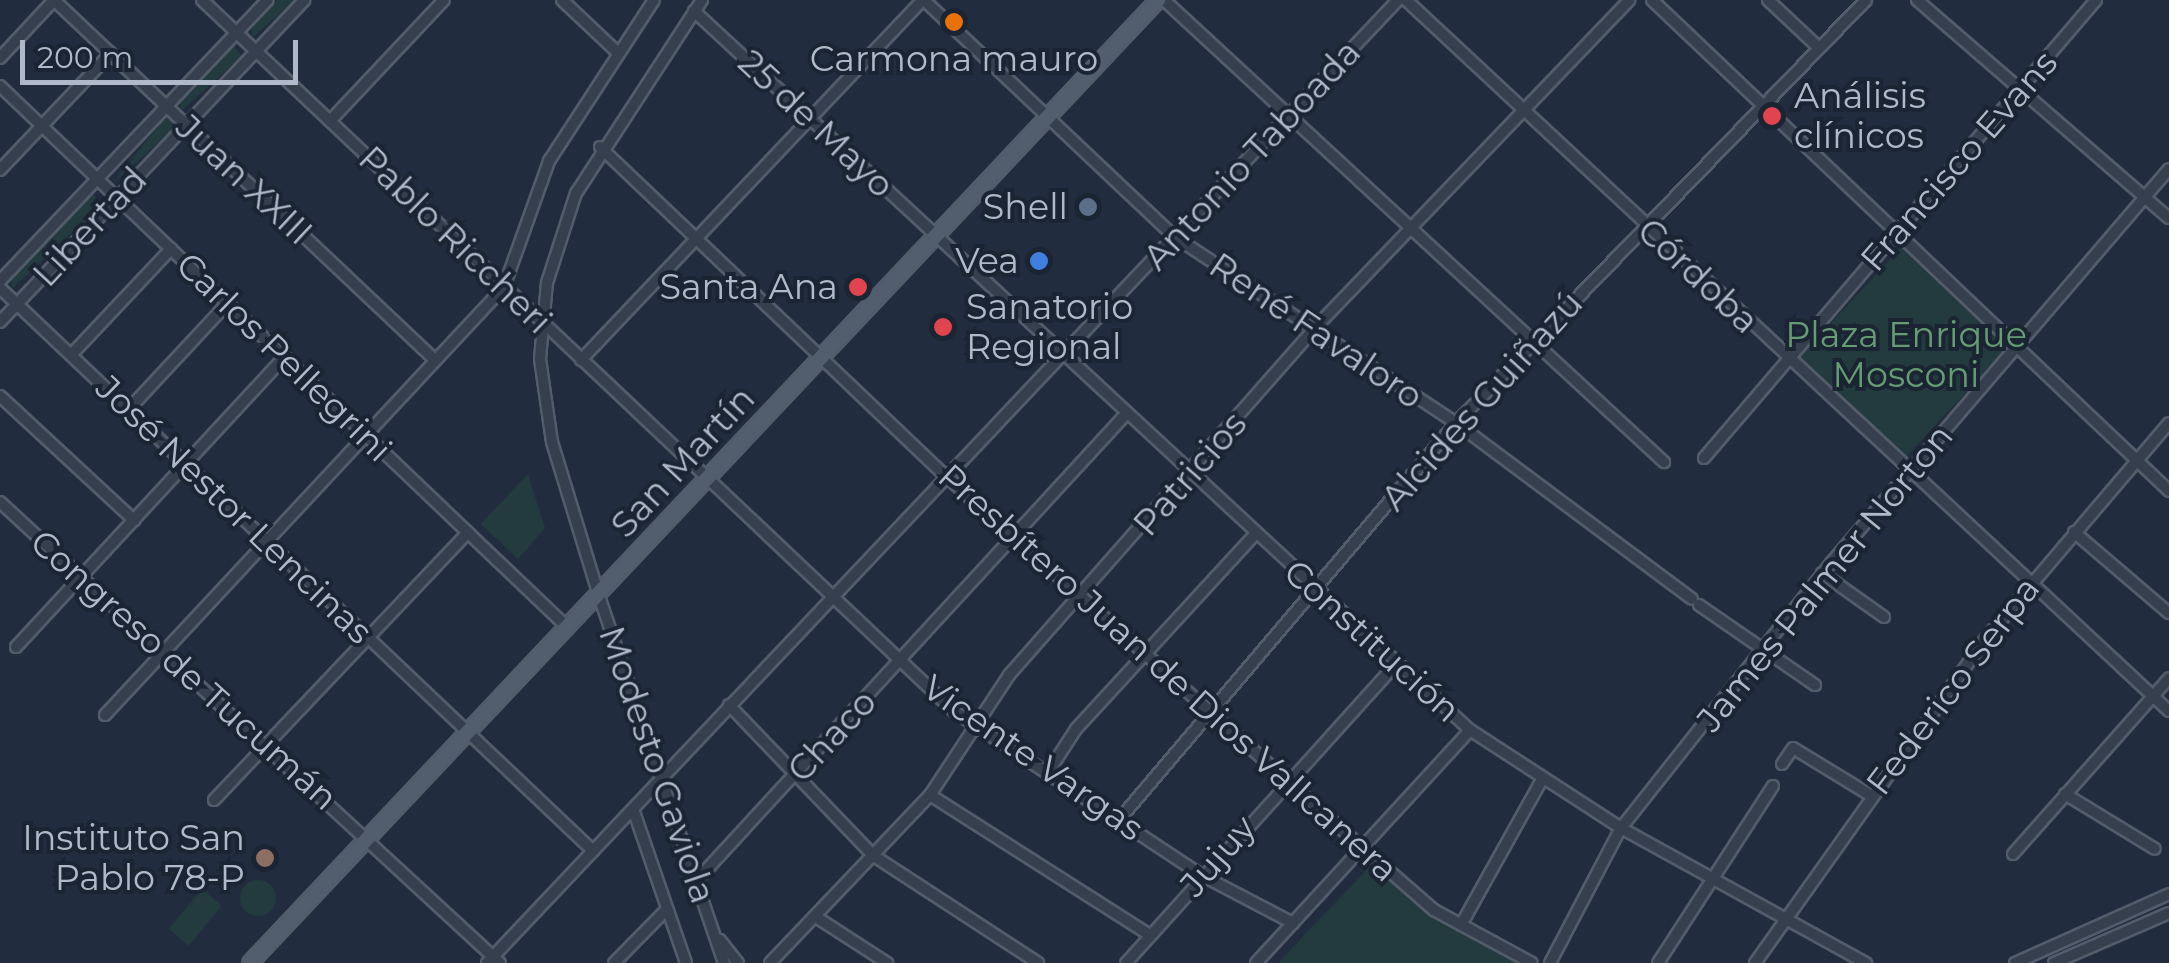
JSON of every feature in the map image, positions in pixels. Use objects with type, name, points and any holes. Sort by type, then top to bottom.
[{"type":"main road","name":"San Martín","points":[[255,961],[1161,0]]},
{"type":"street","points":[[0,58],[54,0]]},
{"type":"street","name":"Juan XXIII","points":[[54,0],[435,360]]},
{"type":"street","name":"Pablo Riccheri","points":[[202,0],[708,480]]},
{"type":"street","name":"Libertad","points":[[0,284],[268,0]]},
{"type":"street","name":"Libertad","points":[[0,322],[304,0]]},
{"type":"street","points":[[330,121],[444,0]]},
{"type":"street","points":[[562,0],[617,52]]},
{"type":"street","points":[[105,714],[504,287],[541,175],[654,0]]},
{"type":"street","name":"Modesto Gaviola","points":[[702,0],[600,147],[564,221],[541,322],[544,409],[658,782],[698,879],[724,963]]},
{"type":"street","points":[[581,360],[924,0]]},
{"type":"street","name":"René Favaloro","points":[[924,0],[1175,237],[1456,423],[1761,654],[1815,684]]},
{"type":"street","points":[[1161,0],[1290,116],[1530,344],[1664,462]]},
{"type":"street","name":"Antonio Taboada","points":[[493,961],[832,596],[1398,0]]},
{"type":"street","name":"Córdoba","points":[[1406,0],[2026,588],[2169,711]]},
{"type":"street","name":"Patricios","points":[[770,963],[930,795],[1009,675],[1192,475],[1313,330],[1629,0]]},
{"type":"street","points":[[1652,0],[1894,236],[2169,491]]},
{"type":"street","points":[[1768,0],[1818,47]]},
{"type":"street","name":"Alcides Guiñazú","points":[[1118,821],[1208,710],[1317,592],[1456,423],[1759,105],[1866,0]]},
{"type":"street","points":[[1917,0],[2169,218]]},
{"type":"street","name":"Francisco Evans","points":[[1704,458],[2096,0]]},
{"type":"street","name":"25 de Mayo","points":[[694,11],[937,238]]},
{"type":"street","points":[[0,170],[111,54]]},
{"type":"street","name":"Carlos Pellegrini","points":[[0,86],[568,628]]},
{"type":"street","name":"Presbítero Juan de Dios Vallcanera","points":[[600,147],[947,477],[1364,849],[1461,925],[1532,963]]},
{"type":"street","name":"James Palmer Norton","points":[[1550,963],[1621,828],[1822,573],[2169,169]]},
{"type":"street","name":"Constitución","points":[[937,238],[1470,730],[1541,780],[1621,828],[1866,963]]},
{"type":"street","points":[[72,355],[171,249]]},
{"type":"street","name":"José Nestor Lencinas","points":[[0,284],[592,851]]},
{"type":"street","points":[[128,409],[228,303]]},
{"type":"street","points":[[16,647],[285,357]]},
{"type":"street","points":[[0,396],[134,520]]},
{"type":"street","name":"Chaco","points":[[698,879],[1126,414]]},
{"type":"street","name":"Federico Serpa","points":[[1755,963],[1781,918],[2026,588],[2169,423]]},
{"type":"street","name":"Vicente Vargas","points":[[708,480],[976,728],[1201,875],[1293,924]]},
{"type":"street","name":"Congreso de Tucumán","points":[[0,502],[267,744],[493,961]]},
{"type":"street","points":[[214,800],[468,532]]},
{"type":"street","points":[[2074,532],[2169,613]]},
{"type":"street","points":[[1047,774],[1145,653],[1255,534]]},
{"type":"street","points":[[1822,573],[1884,617]]},
{"type":"street","name":"Jujuy","points":[[1126,963],[1286,780],[1396,665]]},
{"type":"street","points":[[2013,854],[2169,678]]},
{"type":"street","points":[[730,705],[799,771],[874,856],[1038,963]]},
{"type":"street","points":[[1256,963],[1470,730]]},
{"type":"street","points":[[1782,764],[1793,748],[1870,795]]},
{"type":"street","points":[[1461,925],[1541,780]]},
{"type":"street","points":[[1658,963],[1706,876],[1773,786]]},
{"type":"street","points":[[2066,794],[2155,850]]},
{"type":"street","points":[[930,795],[1150,935]]},
{"type":"street","points":[[633,808],[686,963]]},
{"type":"street","points":[[2014,963],[2169,894]]},
{"type":"street","points":[[614,963],[667,909]]},
{"type":"street","points":[[2054,963],[2169,913]]},
{"type":"street","points":[[816,916],[888,963]]},
{"type":"street","name":"Modesto Gaviola","points":[[716,933],[738,963]]},
{"type":"green space","points":[[277,0],[296,0],[253,37],[251,28]]},
{"type":"green space","points":[[234,46],[242,56],[181,111],[180,102]]},
{"type":"green space","points":[[165,118],[174,120],[173,130],[111,185]]},
{"type":"green space","points":[[92,194],[102,204],[12,289],[11,278]]},
{"type":"green space","name":"Plaza Enrique Mosconi","points":[[1901,248],[2008,348],[1905,457],[1799,358]]},
{"type":"green space","points":[[528,474],[545,528],[518,559],[481,524]]},
{"type":"green space","points":[[1373,863],[1428,914],[1519,963],[1278,963]]},
{"type":"green space","points":[[258,880],[271,885],[276,898],[271,911],[258,916],[245,911],[240,898],[245,885]]},
{"type":"green space","points":[[202,889],[222,906],[188,946],[169,929]]},
{"type":"place","name":"Carmona mauro","points":[[954,22]]},
{"type":"place","name":"Análisis clínicos","points":[[1772,116]]},
{"type":"place","name":"Shell","points":[[1088,207]]},
{"type":"place","name":"Vea","points":[[1039,261]]},
{"type":"place","name":"Santa Ana","points":[[858,287]]},
{"type":"place","name":"Sanatorio Regional","points":[[943,327]]},
{"type":"place","name":"Instituto San Pablo 78-P","points":[[265,858]]}]
